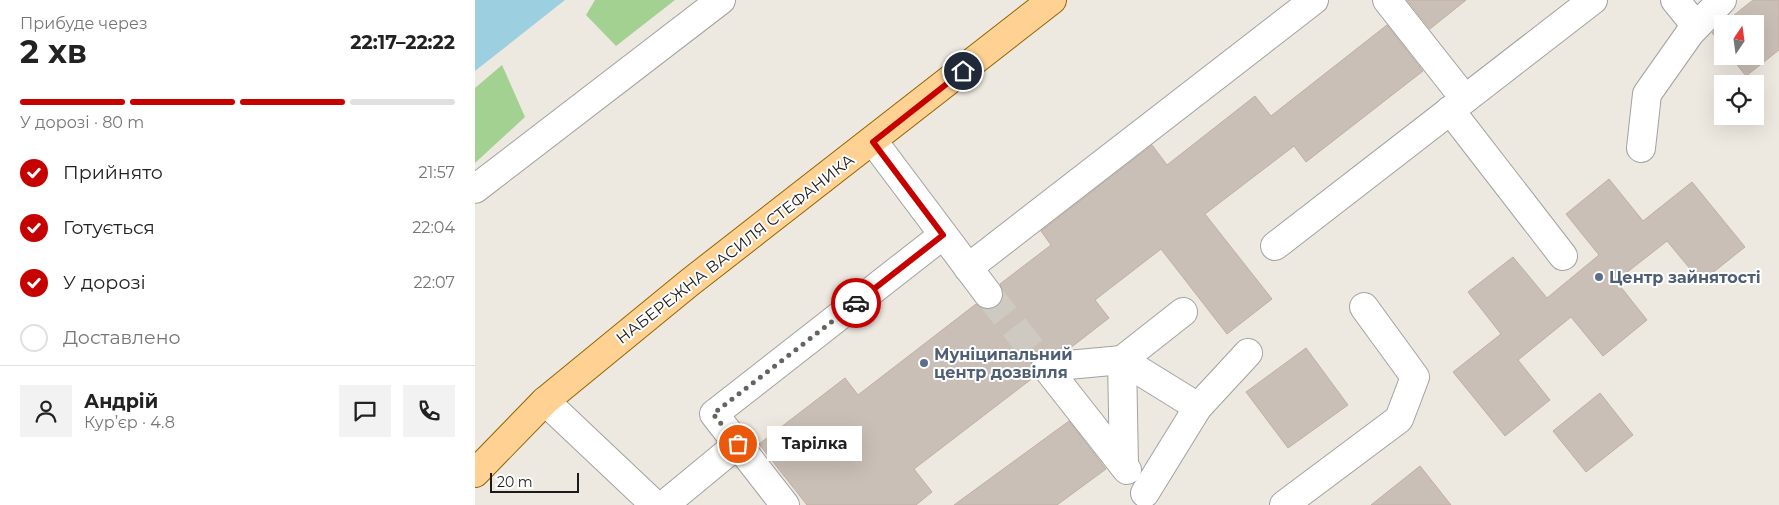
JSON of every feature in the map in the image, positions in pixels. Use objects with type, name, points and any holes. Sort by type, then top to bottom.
[{"type":"main road","name":"НАБЕРЕЖНА ВАСИЛЯ СТЕФАНИКА","points":[[475,473],[545,401],[689,283],[873,142],[1052,0]]},
{"type":"street","points":[[475,189],[721,0]]},
{"type":"street","points":[[968,268],[1314,0]]},
{"type":"street","points":[[1387,0],[1563,256]]},
{"type":"street","points":[[1275,246],[1593,0]]},
{"type":"street","points":[[1675,0],[1696,26]]},
{"type":"street","points":[[1641,148],[1647,94],[1690,32],[1722,0]]},
{"type":"street","points":[[873,142],[989,294]]},
{"type":"street","points":[[785,505],[713,414],[943,235]]},
{"type":"street","points":[[1284,505],[1399,419],[1415,377],[1364,307]]},
{"type":"street","points":[[1183,312],[1122,360],[1046,367],[1124,466],[1144,499],[1198,407],[1248,353]]},
{"type":"street","points":[[1122,360],[1198,407]]},
{"type":"street","points":[[1122,360],[1124,466]]},
{"type":"street","points":[[545,401],[655,505]]},
{"type":"street","points":[[664,505],[738,444]]},
{"type":"green space","points":[[595,0],[675,0],[616,46],[586,15]]},
{"type":"green space","points":[[502,65],[525,117],[475,163],[475,88]]},
{"type":"water","points":[[475,0],[565,0],[475,71]]},
{"type":"building","points":[[1407,0],[1466,0],[1430,29]]},
{"type":"building","points":[[1753,0],[1779,0],[1779,50],[1764,62],[1764,15],[1734,15]]},
{"type":"building","points":[[1387,25],[1423,71],[1306,162],[1294,146],[1205,214],[1272,299],[1227,334],[1161,249],[1095,300],[1109,318],[1069,349],[1045,351],[1037,355],[1032,361],[1030,368],[1034,377],[914,469],[932,492],[916,505],[807,505],[759,444],[845,378],[858,395],[976,304],[981,308],[989,310],[998,306],[1003,300],[1000,284],[1051,245],[1041,231],[1152,145],[1167,165],[1255,96],[1271,116]]},
{"type":"building","points":[[1737,65],[1760,65],[1747,75]]},
{"type":"building","points":[[1609,179],[1643,221],[1692,182],[1745,247],[1701,282],[1667,241],[1616,281],[1647,320],[1603,356],[1571,317],[1518,360],[1550,400],[1505,436],[1453,372],[1501,334],[1468,292],[1513,257],[1547,298],[1599,255],[1566,214]]},
{"type":"building","points":[[1306,348],[1348,405],[1288,448],[1246,392]]},
{"type":"building","points":[[1600,393],[1633,435],[1586,472],[1553,431]]},
{"type":"building","points":[[1069,421],[1106,469],[1057,505],[954,505]]},
{"type":"building","points":[[1420,466],[1451,505],[1371,505]]},
{"type":"tunnel","points":[[988,294],[1046,367]]},
{"type":"way so far","points":[[738,444],[713,414],[856,303]]},
{"type":"place","name":"Центр зайнятості","points":[[1599,277]]},
{"type":"place","name":"Муніципальний центр дозвілля","points":[[924,363]]},
{"type":"place","name":"Тарілка","points":[[738,444]]},
{"type":"route","points":[[856,303],[943,235],[873,142],[963,71]]}]
